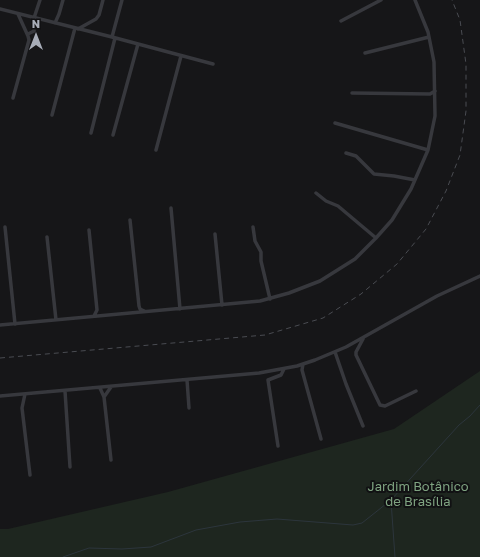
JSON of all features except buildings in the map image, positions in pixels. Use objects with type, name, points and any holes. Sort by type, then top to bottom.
[{"type":"street","points":[[28,34],[34,32],[34,18],[40,0]]},
{"type":"street","points":[[55,23],[63,0]]},
{"type":"street","points":[[52,115],[77,28],[96,19],[102,0]]},
{"type":"street","points":[[91,133],[122,0]]},
{"type":"street","points":[[341,21],[381,0]]},
{"type":"street","points":[[0,325],[222,305],[270,299],[305,287],[336,272],[355,259],[376,238],[396,214],[415,180],[428,150],[435,116],[434,62],[429,37],[416,0]]},
{"type":"street","points":[[0,9],[213,64]]},
{"type":"street","points":[[13,98],[29,40],[28,34],[18,14]]},
{"type":"street","points":[[365,53],[429,37]]},
{"type":"street","points":[[112,135],[138,44]]},
{"type":"street","points":[[156,150],[181,56]]},
{"type":"street","points":[[352,93],[430,94],[435,91]]},
{"type":"street","points":[[430,94],[435,98]]},
{"type":"street","points":[[335,123],[428,150]]},
{"type":"street","points":[[346,153],[356,156],[374,174],[415,180]]},
{"type":"street","points":[[316,193],[326,201],[338,206],[376,238]]},
{"type":"street","points":[[171,208],[180,309]]},
{"type":"street","points":[[130,220],[139,306],[140,309],[148,311]]},
{"type":"street","points":[[253,227],[255,241],[261,252],[261,261],[270,299]]},
{"type":"street","points":[[5,228],[14,324]]},
{"type":"street","points":[[90,230],[97,310],[101,316]]},
{"type":"street","points":[[214,234],[222,305]]},
{"type":"street","points":[[48,237],[56,320]]},
{"type":"street","points":[[0,396],[260,373],[297,366],[335,352],[364,338],[437,296],[480,276]]},
{"type":"street","points":[[94,316],[97,310]]},
{"type":"street","points":[[364,338],[356,352],[356,355],[380,405],[385,406],[416,391]]},
{"type":"street","points":[[335,352],[342,374],[363,426]]},
{"type":"street","points":[[303,364],[302,370],[321,439]]},
{"type":"street","points":[[297,366],[302,370]]},
{"type":"street","points":[[278,446],[268,380],[281,375],[284,369]]},
{"type":"street","points":[[187,380],[189,408]]},
{"type":"street","points":[[104,397],[111,387]]},
{"type":"street","points":[[100,388],[104,397],[111,460]]},
{"type":"street","points":[[65,391],[70,467]]},
{"type":"street","points":[[25,394],[22,408],[30,475]]},
{"type":"green space","name":"Jardim Botânico de Brasília","points":[[480,371],[480,557],[0,557],[0,529],[8,529],[168,492],[394,429]]},
{"type":"waterway","points":[[63,557],[89,548],[122,549],[151,547],[196,530],[240,522],[277,519],[353,525],[362,523],[391,500],[459,425],[480,405]]},
{"type":"waterway","points":[[391,501],[395,557]]},
{"type":"railway","points":[[0,358],[265,335],[323,318],[361,294],[397,264],[426,229],[446,191],[460,155],[466,111],[466,64],[460,20],[452,0]]}]
